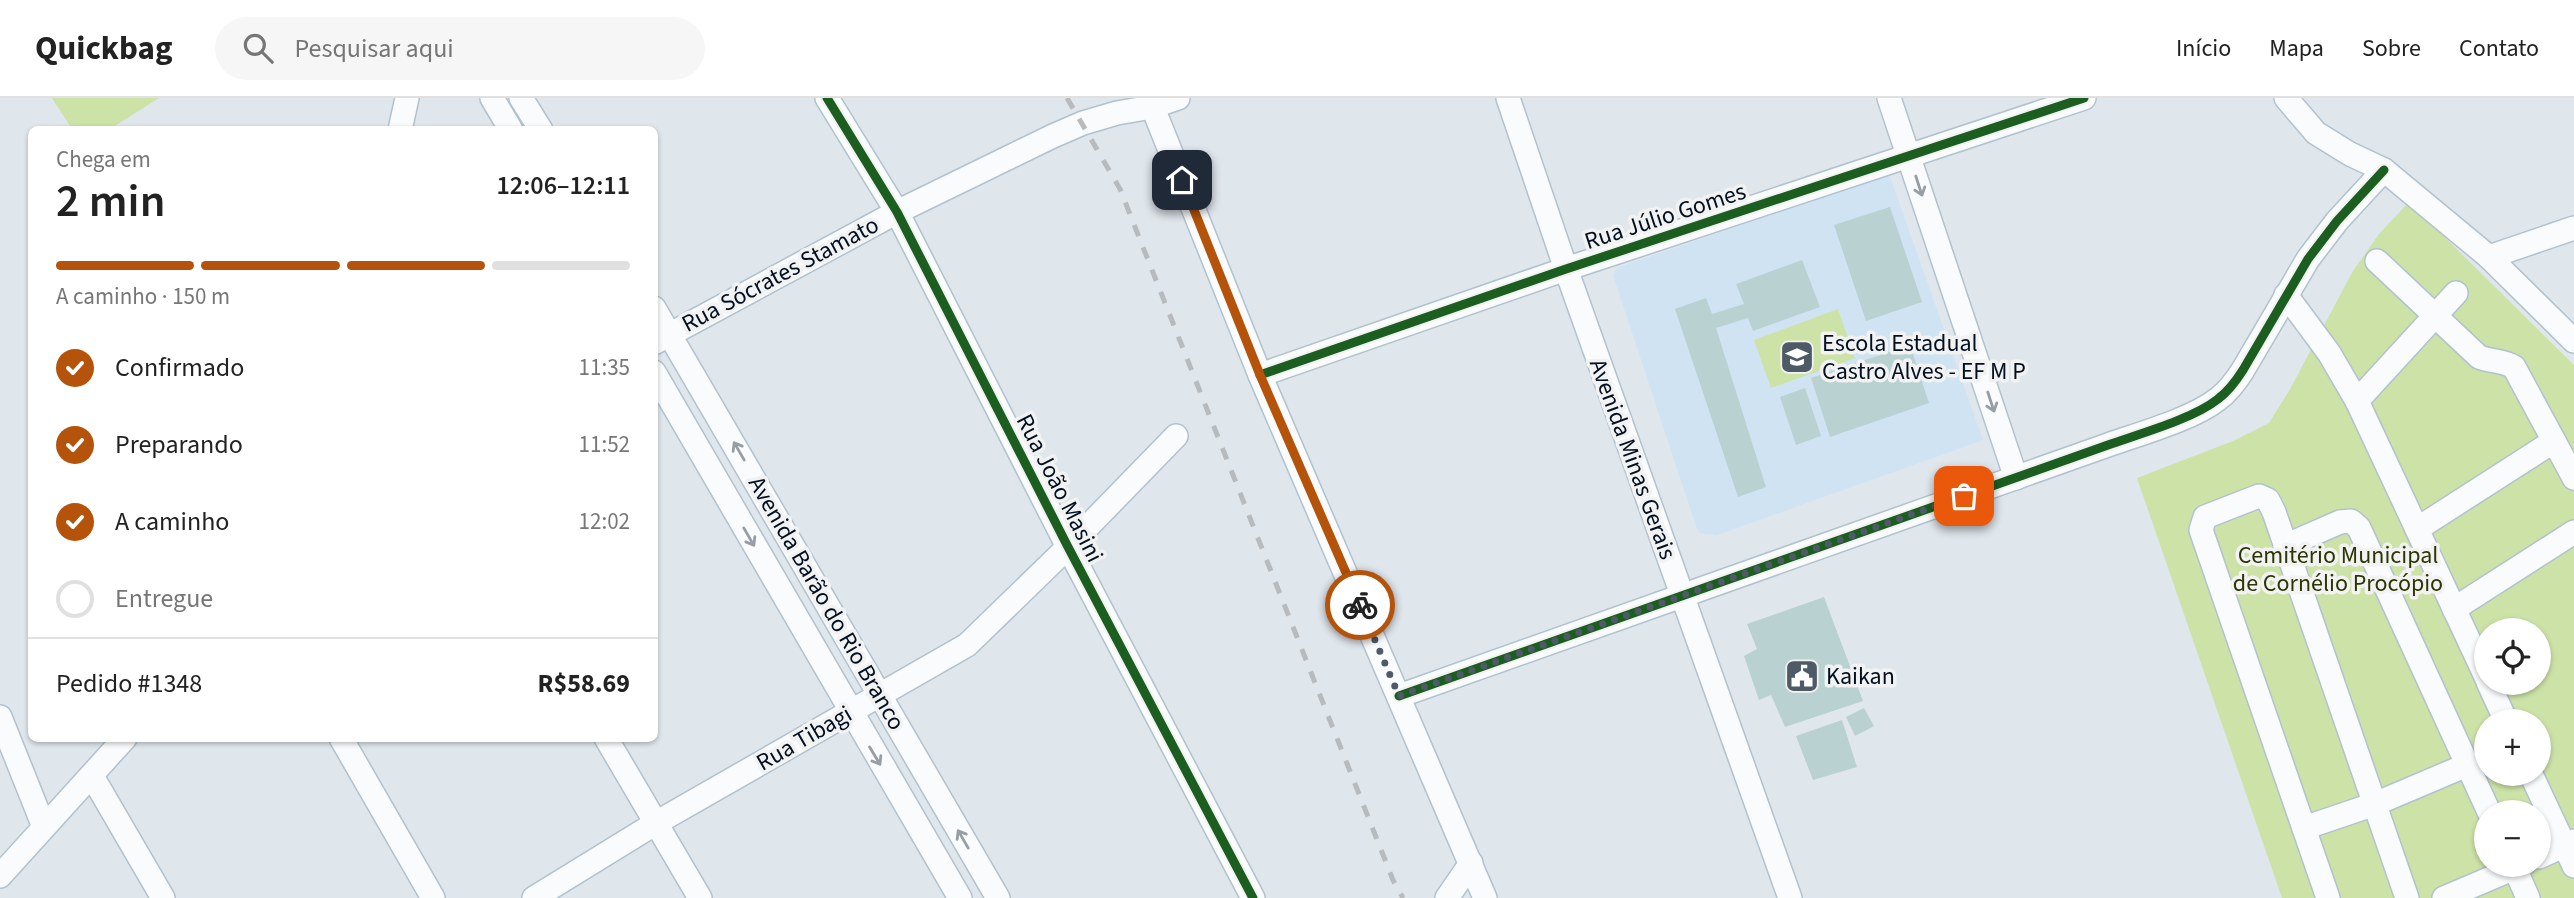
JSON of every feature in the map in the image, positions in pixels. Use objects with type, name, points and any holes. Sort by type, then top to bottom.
[{"type":"street","points":[[401,126],[407,98]]},
{"type":"street","points":[[492,98],[509,126]]},
{"type":"street","points":[[521,98],[538,126]]},
{"type":"street","name":"Rua João Masini","points":[[827,98],[897,212],[1252,898]]},
{"type":"street","name":"Rua Sócrates Stamato","points":[[662,338],[897,212],[1083,123],[1150,103],[1178,98]]},
{"type":"street","name":"Avenida Minas Gerais","points":[[1508,98],[1566,269],[1790,898]]},
{"type":"street","points":[[1889,98],[2015,478]]},
{"type":"street","name":"Rua Júlio Gomes","points":[[1260,375],[1566,269],[2084,98]]},
{"type":"street","points":[[2286,98],[2316,132],[2350,154],[2384,170],[2489,257],[2574,341]]},
{"type":"street","points":[[1150,103],[1260,375],[1485,898]]},
{"type":"street","points":[[1399,696],[2157,427],[2216,401],[2232,387],[2243,370],[2308,258],[2337,221],[2384,170]]},
{"type":"street","points":[[2489,257],[2574,228]]},
{"type":"street","points":[[2377,261],[2479,357],[2492,362],[2505,361],[2514,367],[2574,478]]},
{"type":"street","points":[[2357,401],[2456,293]]},
{"type":"street","points":[[2286,295],[2329,353],[2357,401],[2474,651]]},
{"type":"street","name":"Avenida Barão do Rio Branco","points":[[662,338],[880,695],[998,898]]},
{"type":"street","name":"Avenida Barão do Rio Branco","points":[[658,379],[960,898]]},
{"type":"street","name":"Rua Tibagi","points":[[534,898],[656,823],[967,645],[1068,547],[1176,436]]},
{"type":"street","points":[[2417,529],[2554,441]]},
{"type":"street","points":[[2328,898],[2201,530],[2204,517],[2259,496],[2268,500],[2285,546],[2407,898]]},
{"type":"street","points":[[2285,546],[2340,522],[2351,521],[2359,528],[2483,800]]},
{"type":"street","points":[[2454,609],[2574,533]]},
{"type":"street","points":[[0,717],[44,827]]},
{"type":"street","points":[[0,876],[122,742]]},
{"type":"street","points":[[343,742],[433,898]]},
{"type":"street","points":[[608,742],[700,898]]},
{"type":"street","points":[[2304,828],[2375,804],[2467,765]]},
{"type":"street","points":[[92,776],[163,898]]},
{"type":"street","points":[[2537,786],[2571,851],[2551,855]]},
{"type":"street","points":[[1447,898],[1471,863]]},
{"type":"street","points":[[2444,898],[2492,877]]},
{"type":"street","points":[[2521,877],[2528,898]]},
{"type":"shaded area","name":"Escola Estadual Castro Alves - EF M P","points":[[1889,174],[1983,440],[1717,535],[1700,533],[1613,275],[1617,268]]},
{"type":"green space","points":[[52,98],[159,98],[115,126],[70,126]]},
{"type":"green space","name":"Cemitério Municipal de Cornélio Procópio","points":[[2409,202],[2574,365],[2574,898],[2282,898],[2137,478],[2233,441],[2269,423],[2353,271],[2379,234]]},
{"type":"green space","points":[[1838,309],[1855,358],[1771,388],[1754,340]]},
{"type":"building","points":[[1890,207],[1922,302],[1866,321],[1834,225]]},
{"type":"building","points":[[1802,260],[1820,307],[1753,331],[1748,318],[1716,328],[1766,487],[1738,497],[1675,309],[1706,298],[1712,314],[1744,304],[1736,284]]},
{"type":"building","points":[[1910,345],[1929,403],[1830,437],[1811,378]]},
{"type":"building","points":[[1805,388],[1821,436],[1796,445],[1780,397]]},
{"type":"building","name":"Kaikan","points":[[1824,597],[1863,701],[1785,727],[1771,695],[1759,700],[1744,656],[1757,649],[1747,624]]},
{"type":"building","points":[[1864,708],[1874,726],[1855,736],[1846,717]]},
{"type":"building","points":[[1842,720],[1857,767],[1813,780],[1796,736]]},
{"type":"railway","points":[[1067,98],[1120,189],[1393,880],[1403,898]]},
{"type":"cycle path","points":[[827,98],[897,212],[1068,547],[1253,898]]},
{"type":"cycle path","points":[[1260,375],[1566,269],[2084,98]]},
{"type":"cycle path","points":[[1399,696],[2195,413],[2226,393],[2235,382],[2308,259],[2337,221],[2384,170]]},
{"type":"way so far","points":[[1360,605],[1399,696],[1964,496]]},
{"type":"place","name":"Escola Estadual Castro Alves - EF M P","points":[[1797,357]]},
{"type":"place","name":"Kaikan","points":[[1802,676]]},
{"type":"route","points":[[1182,180],[1260,375],[1360,605]]}]
